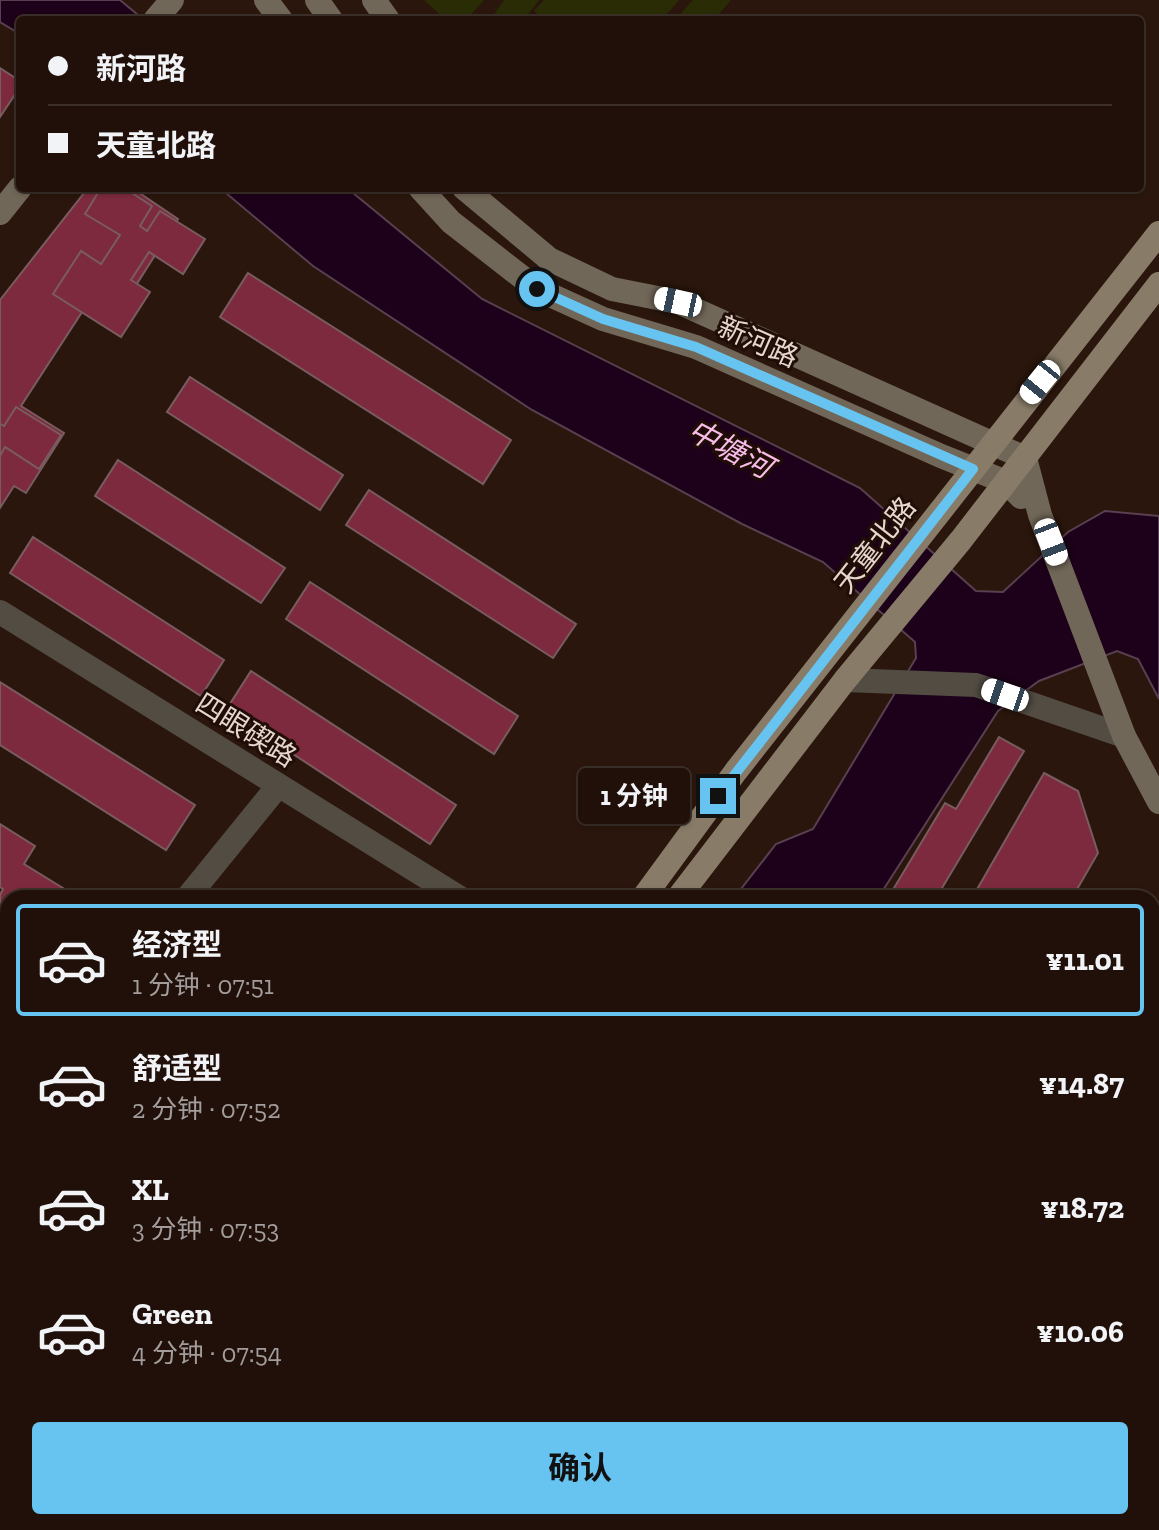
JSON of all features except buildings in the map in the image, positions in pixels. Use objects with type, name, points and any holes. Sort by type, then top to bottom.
[{"type":"main road","points":[[158,16],[172,0]]},
{"type":"main road","points":[[0,213],[17,192]]},
{"type":"main road","name":"新河路","points":[[424,192],[451,222],[537,289],[603,319],[696,347],[1006,482],[1040,515]]},
{"type":"main road","name":"新河路","points":[[485,198],[549,259],[612,289],[678,302],[1025,458],[1040,515],[1124,736],[1159,802]]},
{"type":"main road","name":"天童北路","points":[[649,890],[736,771],[1159,233]]},
{"type":"main road","points":[[684,890],[845,680],[961,540],[1159,284]]},
{"type":"street","name":"四眼碶路","points":[[0,612],[447,890]]},
{"type":"street","points":[[845,680],[976,685],[1124,736]]},
{"type":"street","points":[[194,890],[278,786]]},
{"type":"green space","points":[[424,0],[484,0],[470,16],[442,16]]},
{"type":"green space","points":[[504,0],[539,0],[527,16],[493,16]]},
{"type":"green space","points":[[544,0],[679,0],[665,16],[540,16],[534,11]]},
{"type":"green space","points":[[693,0],[731,0],[717,16],[679,16]]},
{"type":"water","points":[[0,0],[120,0],[139,16],[16,16],[16,32],[0,22]]},
{"type":"water","name":"中塘河","points":[[225,192],[352,192],[482,299],[860,488],[976,591],[1003,592],[1068,532],[1105,511],[1159,516],[1159,699],[1138,659],[1117,651],[1039,681],[998,711],[883,890],[740,890],[776,844],[813,829],[916,658],[915,642],[823,562],[742,524],[532,410],[313,266]]},
{"type":"route","points":[[537,289],[603,319],[696,347],[973,469],[718,796]]}]
